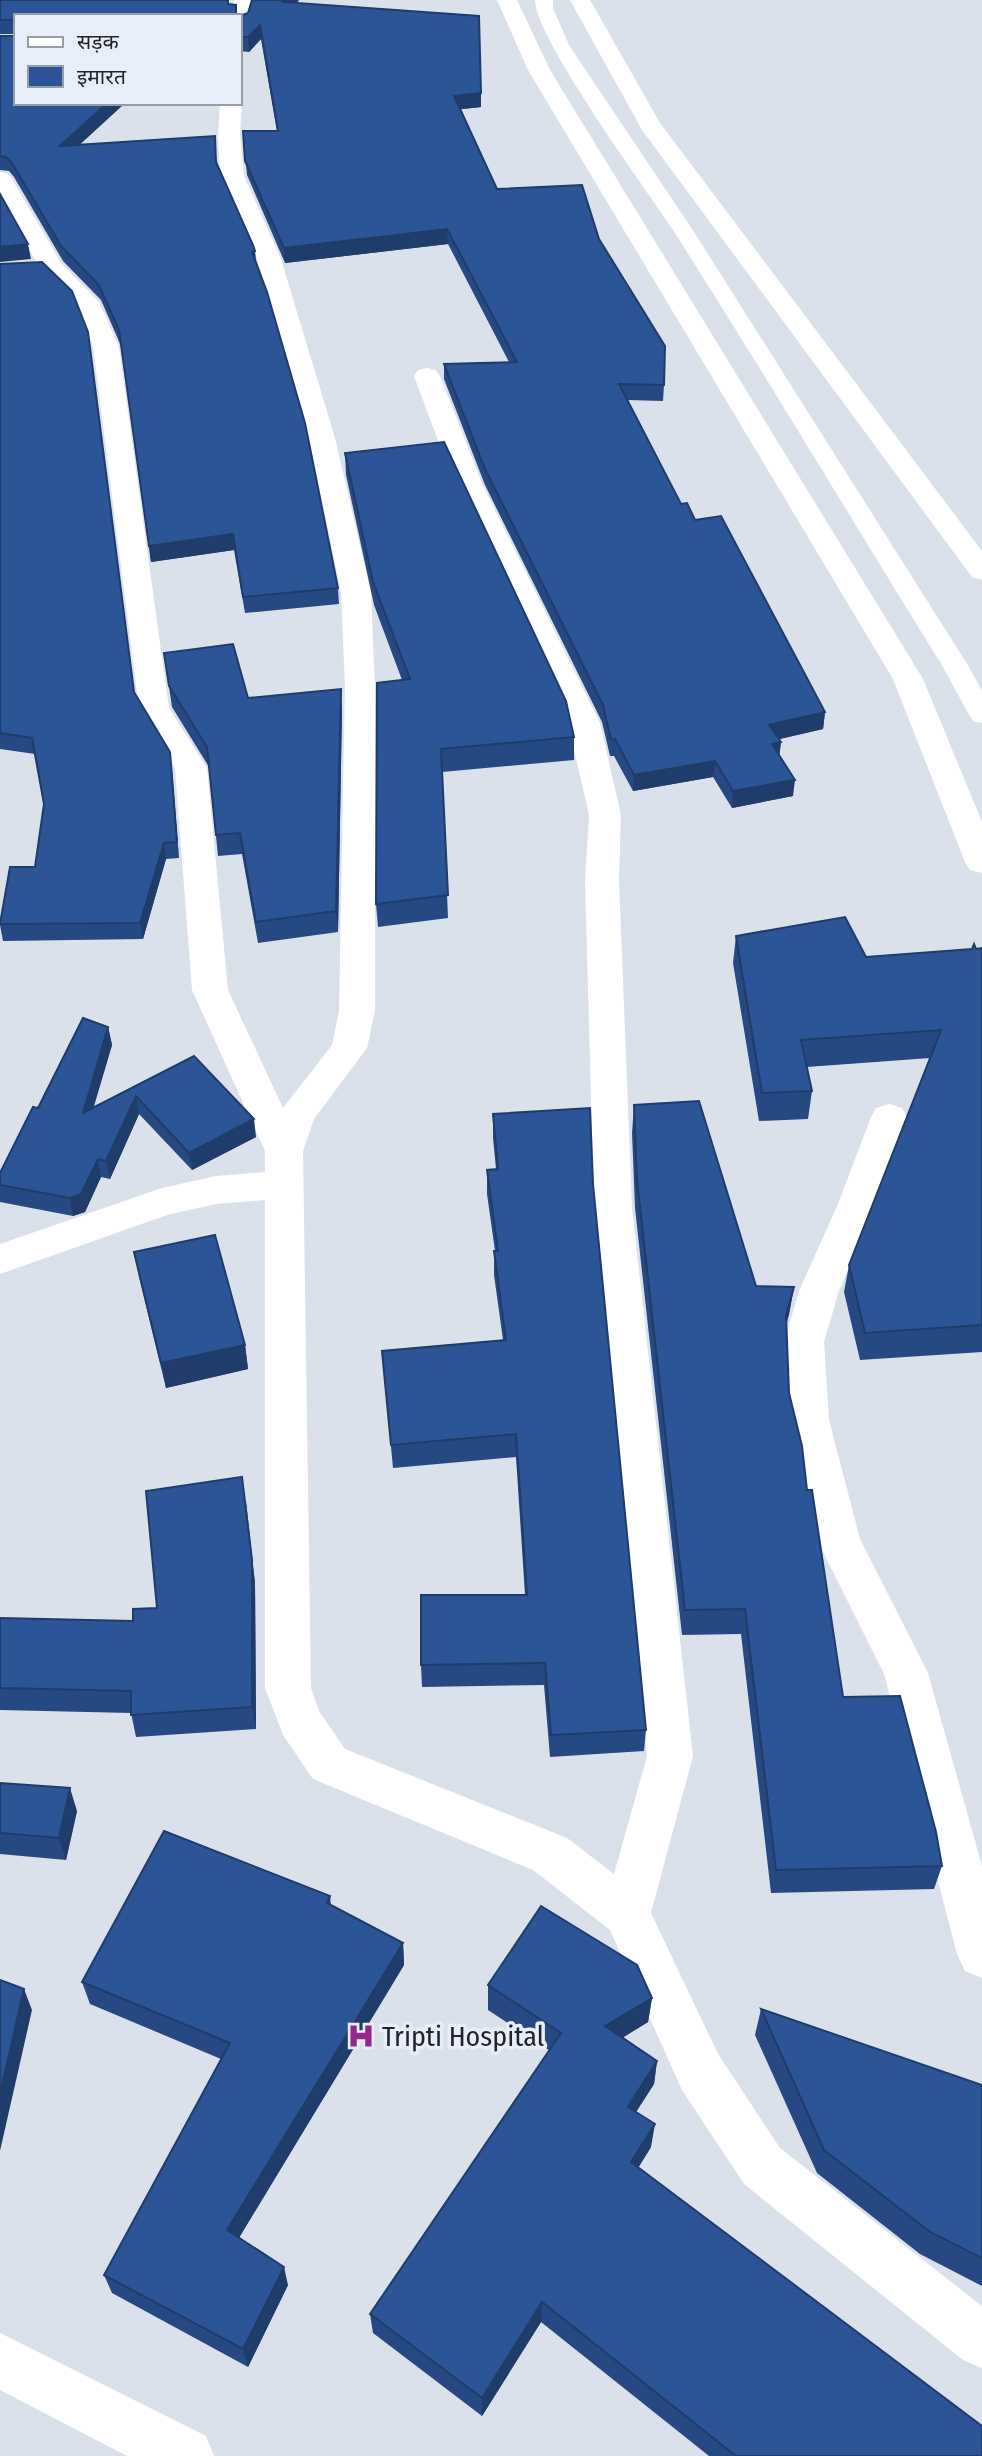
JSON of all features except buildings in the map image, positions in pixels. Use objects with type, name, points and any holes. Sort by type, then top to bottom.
[{"type":"street","points":[[507,0],[539,70],[908,679],[982,862]]},
{"type":"street","points":[[580,0],[650,125],[978,563]]},
{"type":"street","points":[[231,105],[229,134],[232,176],[269,259],[323,438],[356,593],[360,687],[357,1011],[349,1048],[298,1115],[284,1168],[288,1688],[299,1721],[328,1764],[550,1854],[627,1914],[700,2072],[762,2166],[982,2341]]},
{"type":"street","points":[[0,179],[38,268],[87,303],[106,347],[154,708],[191,768],[210,990],[284,1168]]},
{"type":"street","points":[[426,376],[469,486],[584,723],[605,815],[602,880],[613,1208],[670,1756],[627,1914]]},
{"type":"street","points":[[889,1117],[857,1204],[819,1290],[804,1342],[808,1420],[839,1540],[905,1673],[982,1954]]},
{"type":"street","points":[[0,1259],[162,1202],[216,1190],[284,1168]]},
{"type":"street","points":[[0,2361],[186,2456]]},
{"type":"lane","points":[[544,0],[544,8],[560,45],[684,232],[956,667],[982,715]]},
{"type":"place","name":"Tripti Hospital","points":[[361,2036]]}]
